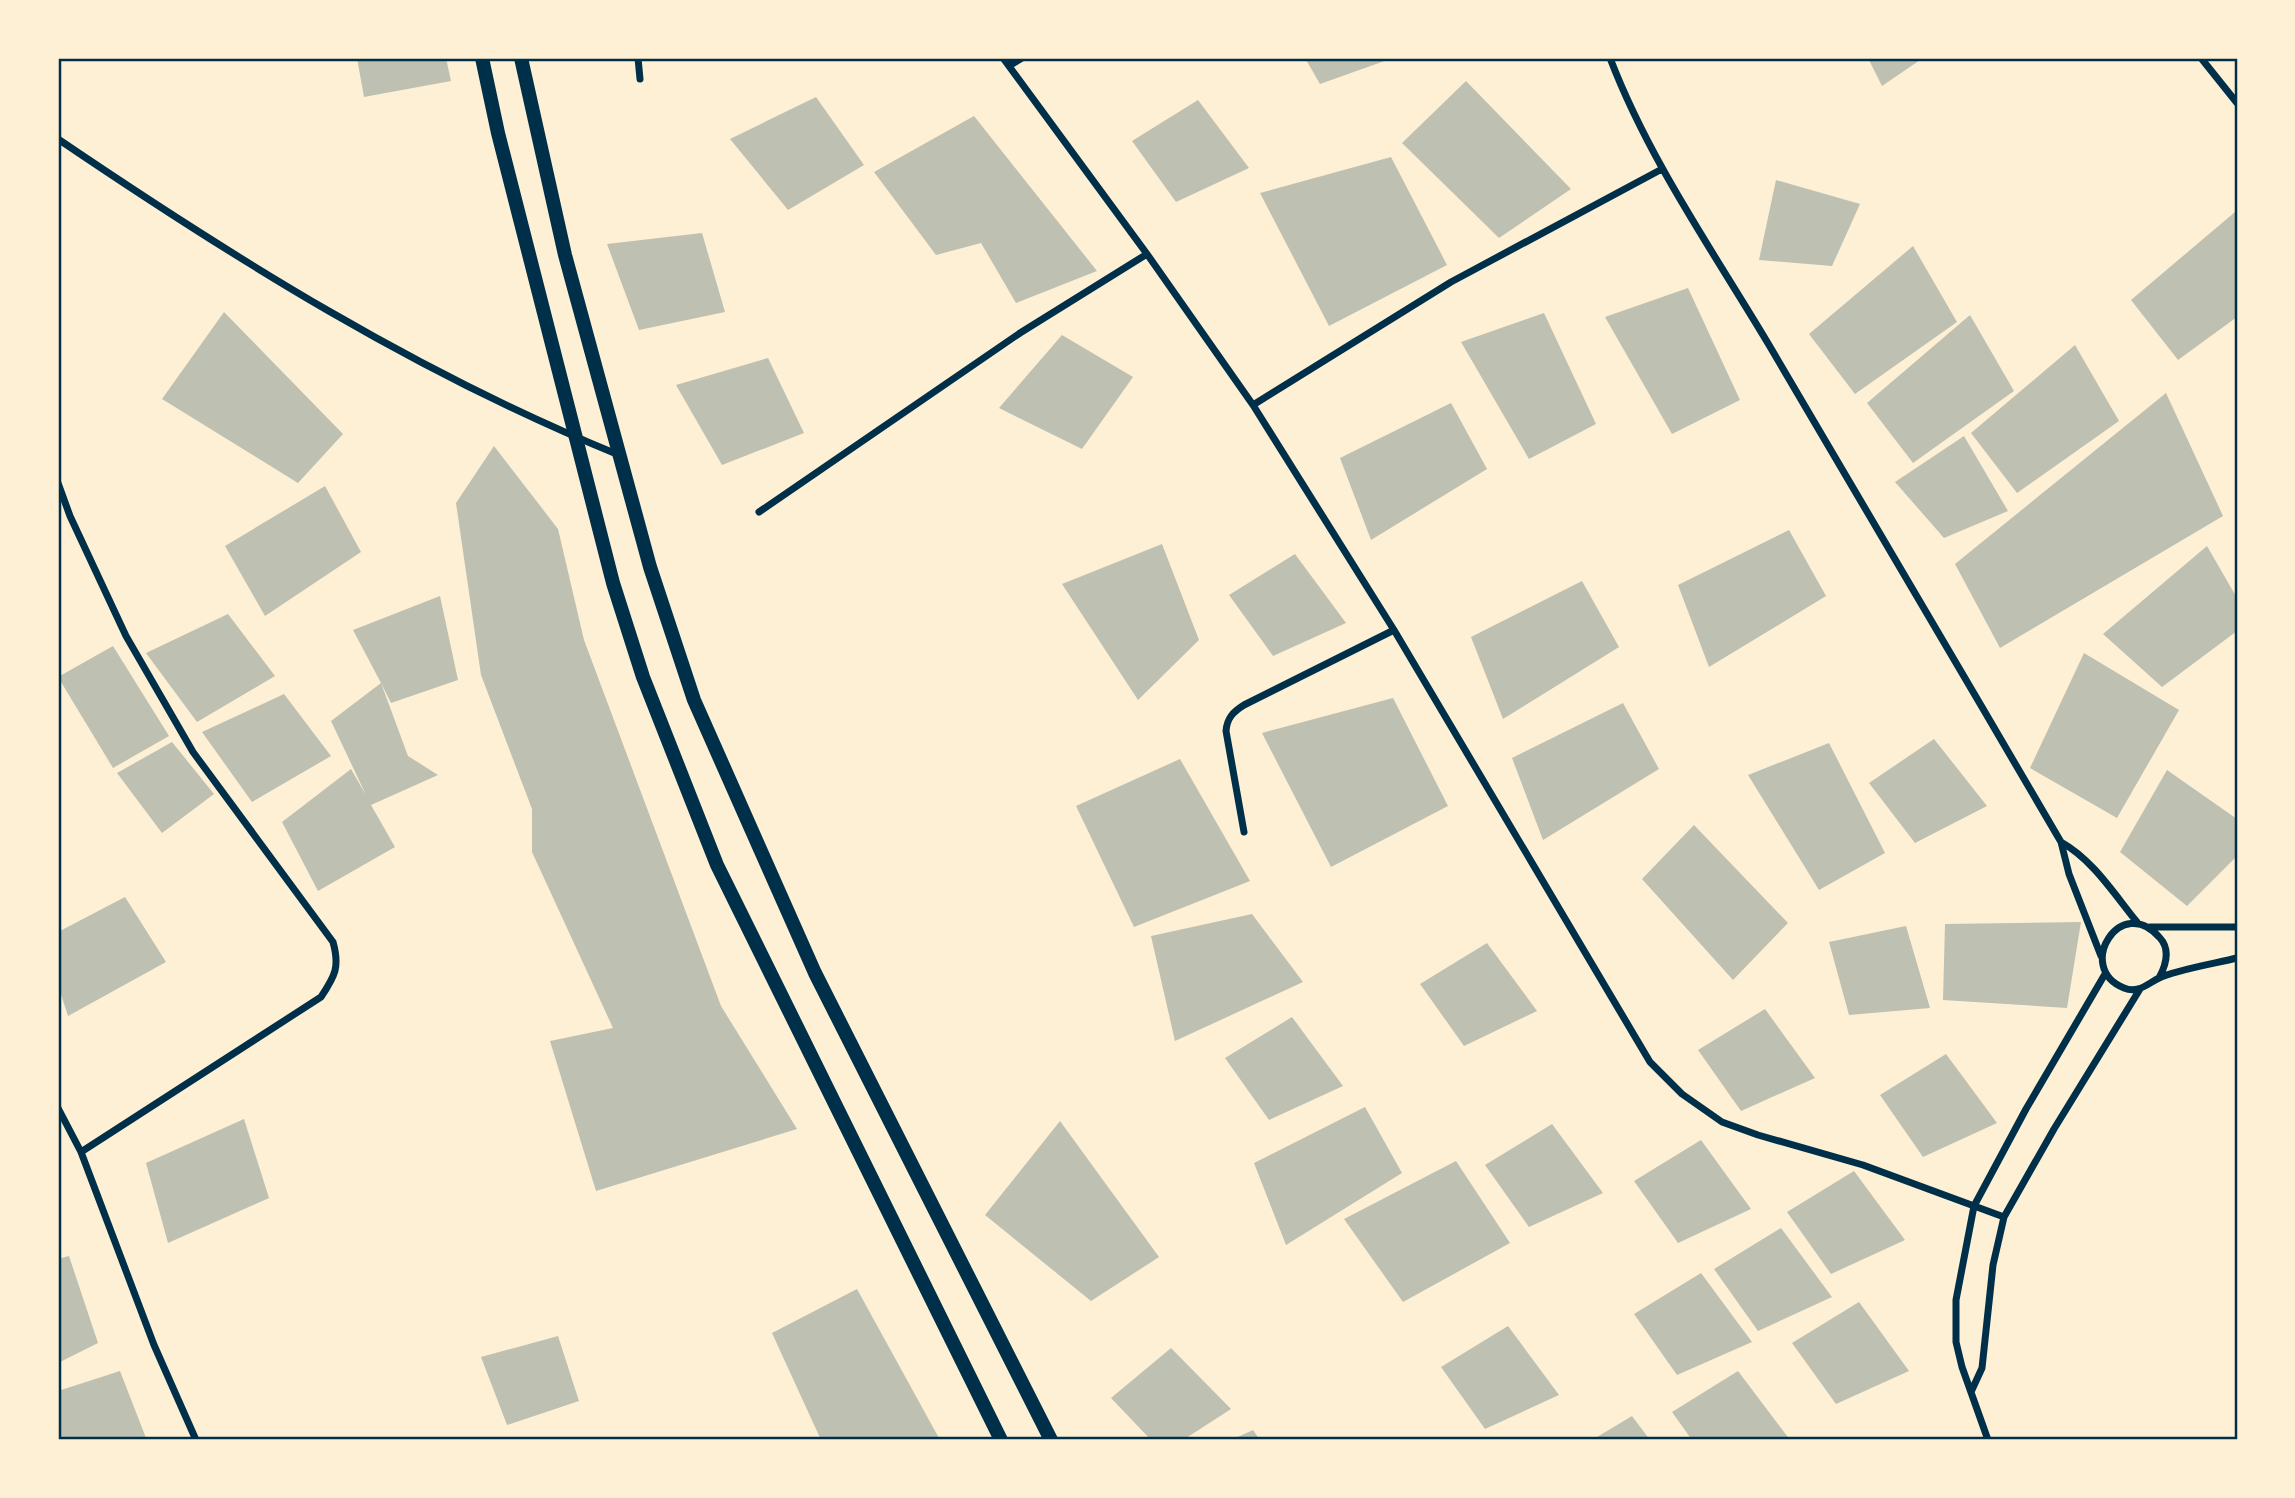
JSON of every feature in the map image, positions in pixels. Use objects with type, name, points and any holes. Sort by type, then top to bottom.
[{"type":"main road","points":[[482,58],[498,133],[575,437],[613,583],[643,677],[716,865],[1001,1440]]},
{"type":"main road","points":[[521,58],[565,255],[650,568],[694,700],[815,973],[1051,1440]]},
{"type":"street","points":[[638,58],[640,79]]},
{"type":"street","points":[[1003,58],[1147,254],[1253,405],[1394,630],[1650,1062],[1682,1094],[1723,1122],[1758,1135],[1863,1165],[2004,1217]]},
{"type":"street","points":[[1009,66],[1022,58]]},
{"type":"street","points":[[1610,58],[1627,102],[1662,169],[1733,284],[2061,842],[2069,874],[2101,956],[2105,974],[2124,989],[2140,989]]},
{"type":"street","points":[[2201,58],[2237,103]]},
{"type":"street","points":[[58,138],[157,206],[330,313],[494,399],[620,456]]},
{"type":"street","points":[[1253,405],[1451,282],[1662,169]]},
{"type":"street","points":[[759,512],[1020,333],[1147,254]]},
{"type":"street","points":[[58,483],[70,516],[126,636],[193,752],[333,942],[338,961],[332,981],[321,997],[81,1152]]},
{"type":"street","points":[[1244,832],[1226,732],[1227,721],[1234,711],[1394,630]]},
{"type":"street","points":[[2061,842],[2076,850],[2137,922],[2150,927],[2237,927]]},
{"type":"street","points":[[2101,956],[2113,933],[2122,926],[2137,922]]},
{"type":"street","points":[[2150,927],[2163,940],[2167,956],[2159,978]]},
{"type":"street","points":[[1971,1392],[1982,1368],[1993,1265],[2004,1217],[2054,1129],[2140,989],[2159,978],[2237,958]]},
{"type":"street","points":[[1988,1440],[1956,1342],[1956,1300],[1974,1206],[2026,1109],[2105,974]]},
{"type":"street","points":[[58,1108],[81,1152],[154,1345],[196,1440]]},
{"type":"building","points":[[357,58],[446,58],[451,81],[364,97]]},
{"type":"building","points":[[1305,58],[1393,58],[1320,84]]},
{"type":"building","points":[[1868,58],[1923,58],[1882,86]]},
{"type":"building","points":[[1466,81],[1571,189],[1499,238],[1402,143]]},
{"type":"building","points":[[816,97],[864,165],[788,210],[730,139]]},
{"type":"building","points":[[1198,100],[1249,168],[1176,202],[1132,141]]},
{"type":"building","points":[[974,116],[1097,271],[1016,303],[981,243],[936,255],[874,172]]},
{"type":"building","points":[[1391,157],[1447,265],[1329,326],[1260,193]]},
{"type":"building","points":[[1776,180],[1860,204],[1832,266],[1759,260]]},
{"type":"building","points":[[2235,212],[2237,317],[2178,360],[2131,300]]},
{"type":"building","points":[[702,233],[725,312],[639,330],[607,244]]},
{"type":"building","points":[[1913,246],[1957,322],[1855,394],[1809,334]]},
{"type":"building","points":[[1688,288],[1740,400],[1672,434],[1605,317]]},
{"type":"building","points":[[224,312],[343,434],[298,483],[162,399]]},
{"type":"building","points":[[1544,313],[1596,424],[1529,459],[1461,342]]},
{"type":"building","points":[[1970,315],[2014,391],[1913,463],[1867,403]]},
{"type":"building","points":[[1062,335],[1133,377],[1082,449],[999,408]]},
{"type":"building","points":[[2075,345],[2119,421],[2017,493],[1971,433]]},
{"type":"building","points":[[768,358],[804,433],[722,465],[676,385]]},
{"type":"building","points":[[2166,393],[2223,516],[2000,648],[1955,564]]},
{"type":"building","points":[[1451,403],[1487,469],[1371,540],[1340,458]]},
{"type":"building","points":[[1964,436],[2008,511],[1944,538],[1895,482]]},
{"type":"building","points":[[494,446],[558,529],[584,640],[721,1006],[797,1129],[596,1191],[550,1041],[613,1028],[532,852],[532,809],[481,675],[456,503]]},
{"type":"building","points":[[325,486],[361,552],[265,616],[225,546]]},
{"type":"building","points":[[1789,530],[1826,596],[1709,667],[1678,585]]},
{"type":"building","points":[[1162,544],[1199,640],[1138,700],[1062,584]]},
{"type":"building","points":[[2207,546],[2237,598],[2237,631],[2162,687],[2103,634]]},
{"type":"building","points":[[1295,554],[1346,623],[1273,656],[1229,595]]},
{"type":"building","points":[[1582,581],[1619,647],[1503,719],[1471,637]]},
{"type":"building","points":[[440,596],[458,680],[391,703],[353,630]]},
{"type":"building","points":[[228,614],[275,676],[197,722],[146,653]]},
{"type":"building","points":[[113,646],[169,736],[113,768],[58,677]]},
{"type":"building","points":[[2084,653],[2179,710],[2117,818],[2030,768]]},
{"type":"building","points":[[381,683],[408,756],[438,775],[371,805],[395,847],[318,891],[282,822],[351,769],[366,795],[331,721]]},
{"type":"building","points":[[284,694],[331,756],[252,802],[202,732]]},
{"type":"building","points":[[1393,698],[1448,806],[1331,867],[1262,733]]},
{"type":"building","points":[[1623,703],[1659,769],[1543,840],[1512,758]]},
{"type":"building","points":[[1934,739],[1987,806],[1915,843],[1869,783]]},
{"type":"building","points":[[172,742],[214,794],[162,833],[117,773]]},
{"type":"building","points":[[1829,743],[1885,853],[1819,890],[1748,775]]},
{"type":"building","points":[[1180,759],[1250,881],[1134,927],[1076,806]]},
{"type":"building","points":[[2167,770],[2237,819],[2237,856],[2187,906],[2120,852]]},
{"type":"building","points":[[1694,825],[1788,923],[1733,980],[1642,879]]},
{"type":"building","points":[[125,897],[166,962],[68,1016],[58,985],[58,932]]},
{"type":"building","points":[[1252,914],[1303,982],[1175,1041],[1151,936]]},
{"type":"building","points":[[2081,922],[2067,1008],[1943,1000],[1945,924]]},
{"type":"building","points":[[1906,926],[1930,1008],[1849,1015],[1829,942]]},
{"type":"building","points":[[1487,943],[1537,1011],[1464,1046],[1420,984]]},
{"type":"building","points":[[1765,1009],[1815,1078],[1741,1111],[1698,1050]]},
{"type":"building","points":[[1292,1017],[1343,1086],[1269,1120],[1225,1058]]},
{"type":"building","points":[[1946,1054],[1997,1123],[1923,1157],[1880,1095]]},
{"type":"building","points":[[1365,1107],[1402,1173],[1286,1245],[1254,1163]]},
{"type":"building","points":[[244,1119],[269,1198],[168,1243],[146,1163]]},
{"type":"building","points":[[1060,1121],[1159,1257],[1091,1301],[985,1215]]},
{"type":"building","points":[[1552,1124],[1603,1193],[1529,1227],[1485,1165]]},
{"type":"building","points":[[1701,1140],[1751,1209],[1678,1243],[1634,1181]]},
{"type":"building","points":[[1456,1161],[1510,1243],[1403,1302],[1344,1219]]},
{"type":"building","points":[[1854,1171],[1905,1240],[1831,1274],[1787,1212]]},
{"type":"building","points":[[1781,1228],[1832,1297],[1758,1331],[1714,1269]]},
{"type":"building","points":[[69,1256],[98,1343],[58,1363],[58,1259]]},
{"type":"building","points":[[1701,1273],[1752,1342],[1677,1375],[1634,1314]]},
{"type":"building","points":[[857,1289],[940,1440],[821,1440],[772,1333]]},
{"type":"building","points":[[1859,1302],[1909,1371],[1836,1404],[1792,1343]]},
{"type":"building","points":[[1508,1326],[1559,1395],[1485,1429],[1441,1367]]},
{"type":"building","points":[[558,1336],[579,1401],[507,1425],[481,1357]]},
{"type":"building","points":[[1171,1348],[1231,1409],[1183,1440],[1151,1440],[1111,1398]]},
{"type":"building","points":[[120,1371],[146,1438],[58,1440],[58,1391]]},
{"type":"building","points":[[1738,1371],[1790,1440],[1692,1440],[1672,1412]]},
{"type":"building","points":[[1632,1416],[1650,1440],[1592,1440]]},
{"type":"building","points":[[1253,1430],[1260,1440],[1231,1440]]}]
